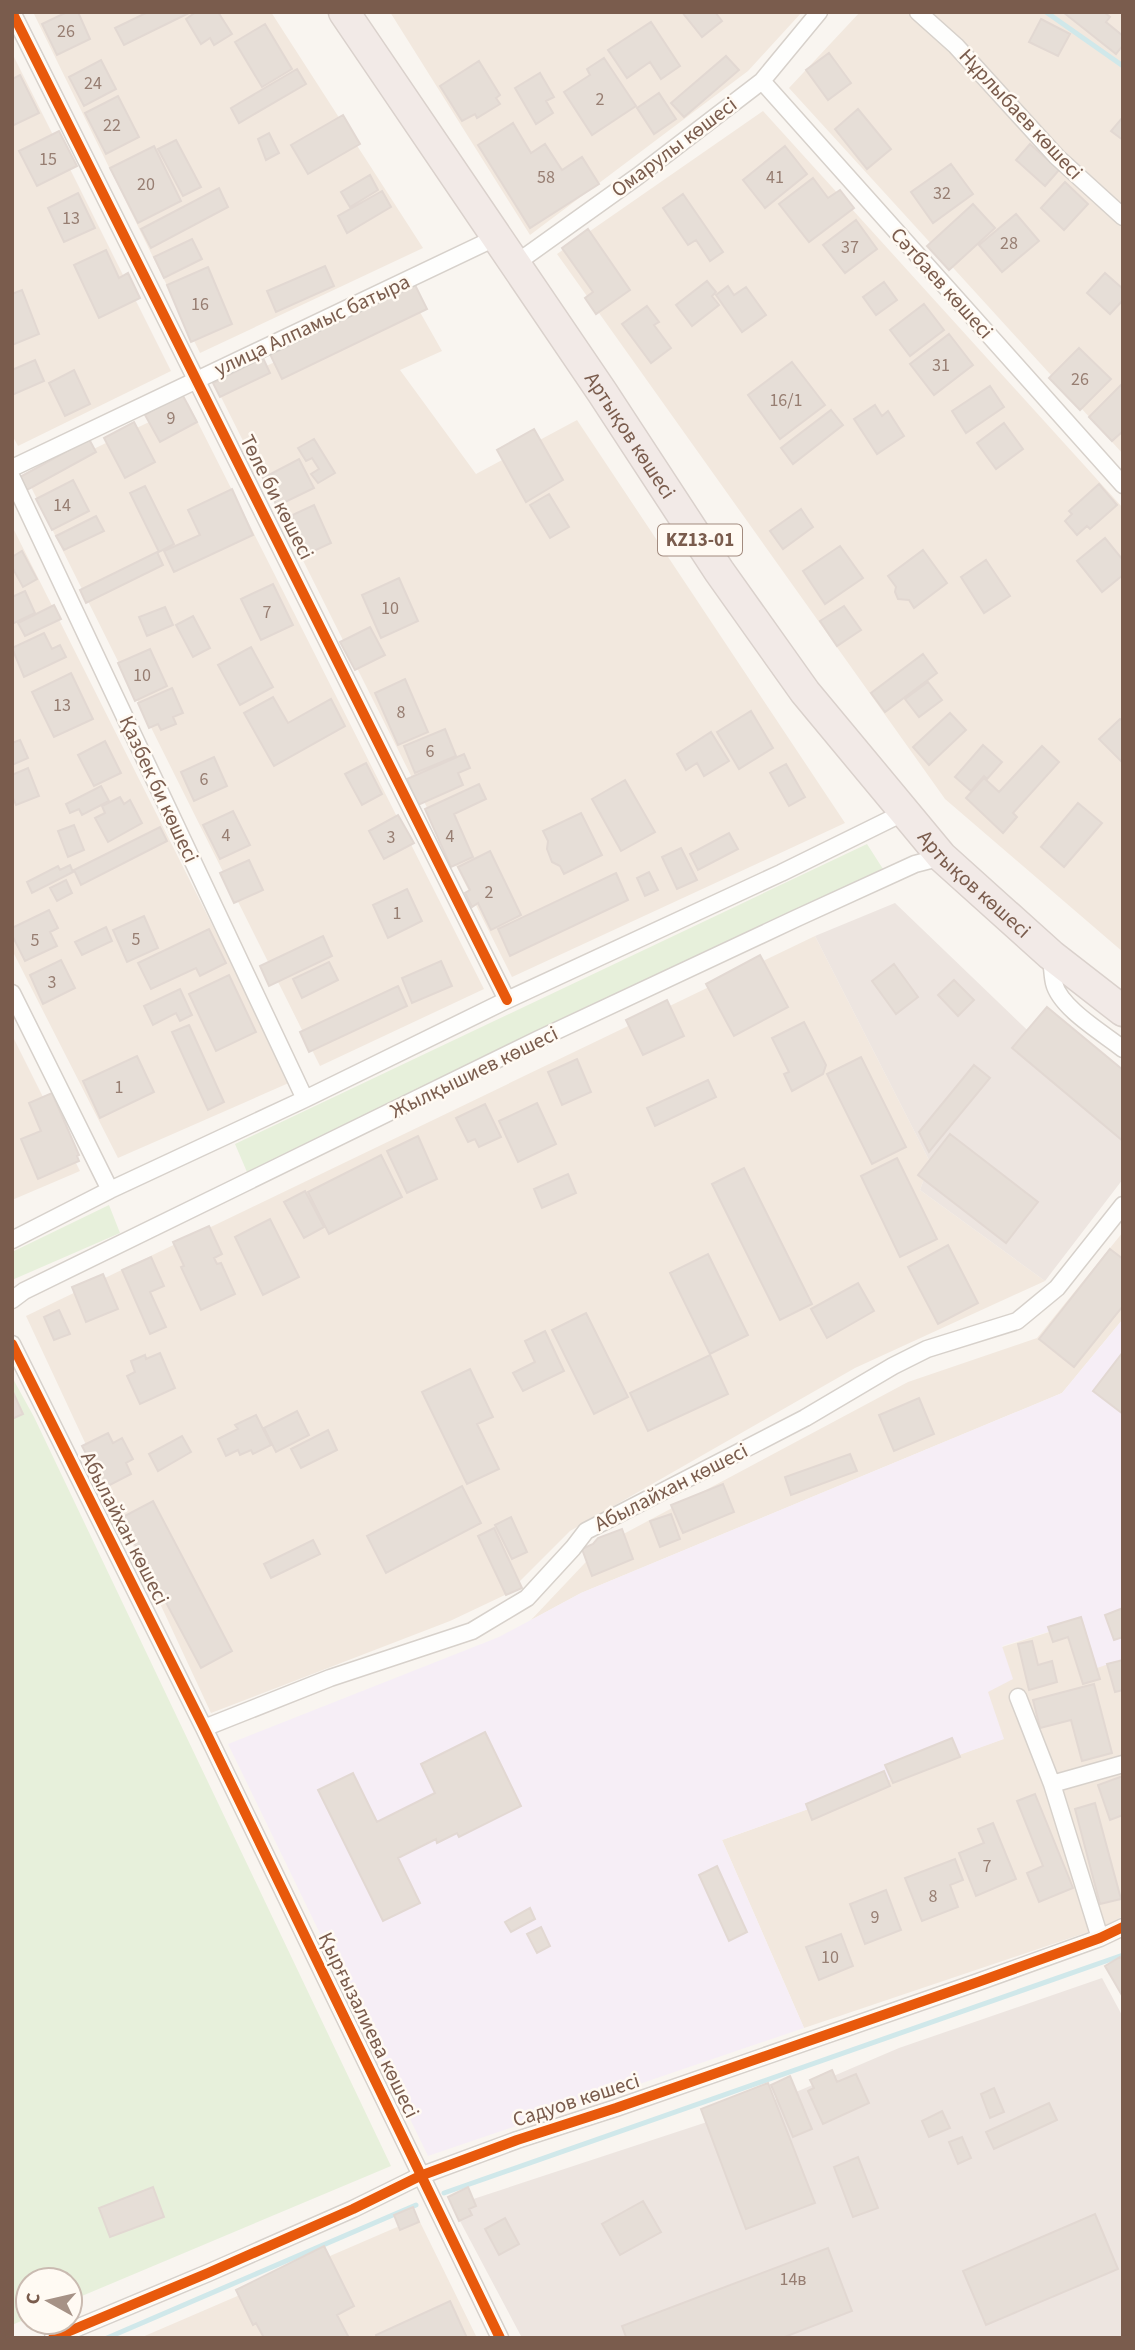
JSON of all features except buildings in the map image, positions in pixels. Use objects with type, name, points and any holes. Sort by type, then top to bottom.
[{"type":"highway","name":"Артықов көшесі","points":[[344,12],[735,593],[805,691],[942,857],[1051,955],[1123,1011]]},
{"type":"street","name":"Төле би көшесі","points":[[12,12],[507,1000]]},
{"type":"street","name":"Омарулы көшесі","points":[[514,264],[638,176],[762,81],[818,12]]},
{"type":"street","name":"Нұрлыбаев көшесі","points":[[918,12],[975,66],[1057,157],[1123,217]]},
{"type":"street","name":"Сәтбаев көшесі","points":[[762,81],[1123,485]]},
{"type":"street","name":"улица Алпамыс батыра","points":[[12,468],[497,237]]},
{"type":"street","name":"Қазбек би көшесі","points":[[12,478],[305,1099]]},
{"type":"street","points":[[12,1240],[110,1190],[903,813]]},
{"type":"street","name":"Жылқышиев көшесі","points":[[12,1300],[36,1285],[540,1039],[808,912],[915,864],[942,857]]},
{"type":"street","points":[[1051,955],[1057,992],[1072,1009],[1123,1049]]},
{"type":"street","points":[[12,993],[110,1190]]},
{"type":"street","name":"Абылайхан көшесі","points":[[12,1344],[204,1728],[330,1678],[471,1631],[527,1598],[586,1531],[805,1418],[927,1349],[1017,1321],[1057,1288],[1123,1205]]},
{"type":"street","points":[[1018,1697],[1052,1784],[1100,1938]]},
{"type":"street","name":"Қырғызалиева көшесі","points":[[204,1728],[500,2338]]},
{"type":"street","points":[[1052,1784],[1123,1764]]},
{"type":"street","name":"Садуов көшесі","points":[[53,2338],[208,2273],[420,2176],[1100,1938],[1123,1927]]},
{"type":"shaded area","points":[[33,12],[271,12],[423,248],[200,353]]},
{"type":"shaded area","points":[[390,12],[802,12],[748,71],[530,235]]},
{"type":"shaded area","points":[[860,12],[1123,12],[1123,454],[789,88]]},
{"type":"shaded area","points":[[12,53],[171,371],[18,446],[12,435]]},
{"type":"shaded area","points":[[763,111],[1123,508],[1123,952],[945,799],[557,254]]},
{"type":"shaded area","points":[[412,298],[442,351],[400,370],[476,474],[577,420],[845,823],[512,977],[217,389]]},
{"type":"shaded area","points":[[188,403],[484,989],[320,1066],[28,481]]},
{"type":"shaded area","points":[[12,526],[291,1082],[118,1158],[12,950]]},
{"type":"shaded area","points":[[895,903],[1123,1122],[1123,1179],[1045,1281],[920,1190],[930,1162],[815,936]]},
{"type":"shaded area","points":[[815,936],[930,1162],[920,1190],[1045,1281],[855,1368],[570,1531],[507,1594],[450,1621],[211,1713],[26,1316]]},
{"type":"shaded area","points":[[12,1035],[80,1171],[12,1200]]},
{"type":"shaded area","points":[[1123,1232],[1123,1319],[1062,1393],[581,1593],[531,1620],[601,1546],[908,1382],[1037,1338]]},
{"type":"shaded area","points":[[1123,1319],[1123,1659],[1097,1668],[1083,1621],[1002,1646],[1013,1679],[988,1692],[1004,1739],[722,1840],[804,2028],[428,2156],[228,1744],[499,1637],[581,1593],[1062,1393]]},
{"type":"shaded area","points":[[1084,1621],[1097,1667],[1123,1659],[1123,1916],[1103,1927],[804,2028],[722,1840],[1003,1739],[987,1692],[1002,1647]]},
{"type":"shaded area","points":[[1102,1978],[1123,2017],[1123,2338],[522,2338],[452,2206],[789,2095],[899,2048]]},
{"type":"shaded area","points":[[418,2218],[477,2338],[140,2338]]},
{"type":"green space","points":[[867,844],[883,869],[247,1172],[235,1144]]},
{"type":"green space","points":[[109,1205],[120,1233],[12,1280],[12,1252]]},
{"type":"green space","points":[[12,1377],[34,1417],[391,2166],[84,2295],[84,2266],[14,2266],[12,2325]]},
{"type":"waterway","points":[[1046,12],[1123,66]]},
{"type":"waterway","points":[[444,2193],[1123,1955]]},
{"type":"waterway","points":[[107,2338],[416,2205]]},
{"type":"cycle path","points":[[12,12],[507,1000]]},
{"type":"cycle path","points":[[12,1344],[204,1728],[500,2338]]},
{"type":"cycle path","points":[[53,2338],[353,2209],[420,2176],[517,2140],[978,1982],[1100,1938],[1123,1927]]}]
